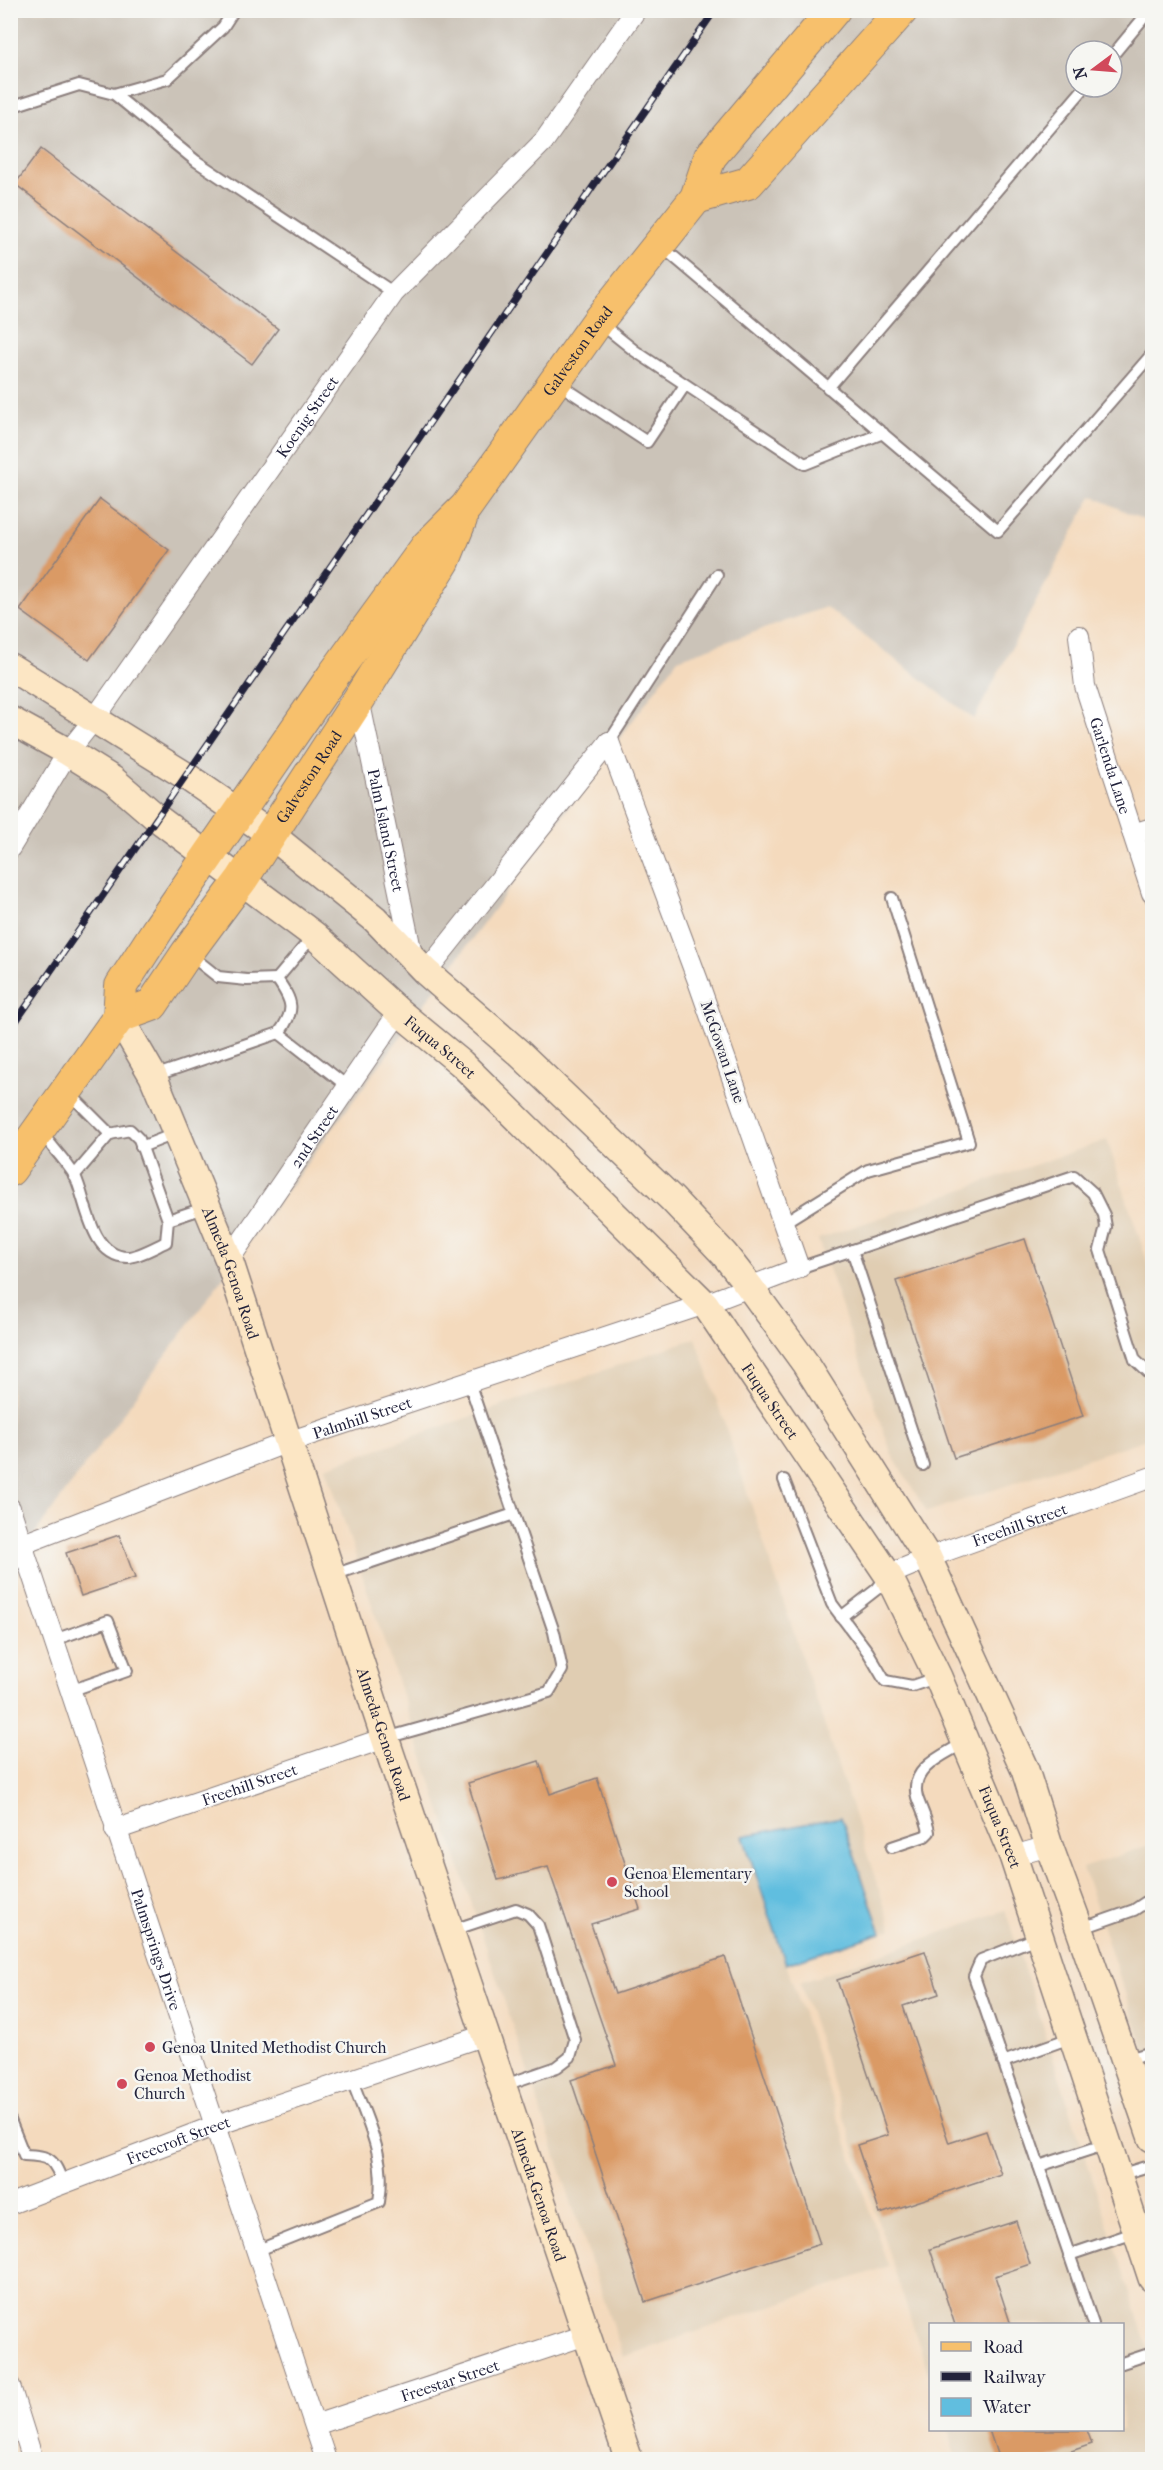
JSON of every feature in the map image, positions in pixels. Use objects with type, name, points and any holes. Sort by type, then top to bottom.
[{"type":"main road","name":"Galveston Road","points":[[10,1170],[118,1017],[121,986],[208,855],[427,546],[466,507],[598,321],[696,198],[710,157],[834,10]]},
{"type":"main road","points":[[696,198],[748,183],[902,10]]},
{"type":"main road","name":"Galveston Road","points":[[118,1017],[152,1005],[242,879],[359,699],[444,561],[466,507]]},
{"type":"main road","points":[[10,667],[186,776],[270,834],[375,919],[420,966],[519,1053],[672,1198],[724,1254],[749,1286],[805,1363],[928,1558],[1025,1770],[1049,1846],[1152,2138]]},
{"type":"main road","name":"Fuqua Street","points":[[10,720],[113,780],[157,818],[242,879],[314,935],[399,1012],[461,1063],[705,1304],[888,1575],[938,1677],[1013,1856],[1152,2278]]},
{"type":"main road","name":"Almeda-Genoa Road","points":[[118,1017],[153,1076],[229,1260],[484,2035],[630,2460]]},
{"type":"street","name":"Koenig Street","points":[[10,848],[68,752],[95,718],[394,293],[544,141],[636,10]]},
{"type":"street","name":"Garlenda Lane","points":[[1079,636],[1085,686],[1152,892]]},
{"type":"street","name":"Palm Island Street","points":[[359,699],[420,966]]},
{"type":"street","points":[[420,966],[609,742]]},
{"type":"street","name":"McGowan Lane","points":[[609,742],[698,981],[800,1268]]},
{"type":"street","points":[[1133,834],[1152,828]]},
{"type":"street","name":"2nd Street","points":[[229,1260],[399,1012]]},
{"type":"street","points":[[705,1304],[800,1268]]},
{"type":"street","name":"Palmhill Street","points":[[23,1544],[288,1442],[705,1304]]},
{"type":"street","name":"Freehill Street","points":[[888,1575],[928,1558],[1152,1478]]},
{"type":"street","name":"Palmsprings Drive","points":[[10,1508],[326,2460]]},
{"type":"street","points":[[10,1563],[23,1544]]},
{"type":"street","name":"Freehill Street","points":[[115,1830],[385,1738]]},
{"type":"street","points":[[1013,1856],[1049,1846]]},
{"type":"street","name":"Freecroft Street","points":[[10,2204],[214,2126],[484,2035]]},
{"type":"street","name":"Freestar Street","points":[[315,2426],[586,2335]]},
{"type":"street","points":[[10,2386],[33,2460]]},
{"type":"lane","points":[[114,94],[167,79],[223,27],[234,10]]},
{"type":"lane","points":[[1124,41],[1150,10]]},
{"type":"lane","points":[[10,107],[79,85],[114,94],[196,161],[394,293]]},
{"type":"lane","points":[[828,388],[1075,99]]},
{"type":"lane","points":[[658,244],[998,531],[1152,354]]},
{"type":"lane","points":[[598,321],[635,351],[805,464],[883,433]]},
{"type":"lane","points":[[554,381],[647,442],[685,385]]},
{"type":"lane","points":[[609,742],[717,575]]},
{"type":"lane","points":[[783,1223],[868,1170],[969,1142],[892,898]]},
{"type":"lane","points":[[187,953],[218,977],[247,980],[276,979],[314,935]]},
{"type":"lane","points":[[153,1076],[279,1033],[290,1018],[290,998],[276,979]]},
{"type":"lane","points":[[279,1033],[347,1086]]},
{"type":"lane","points":[[67,1091],[110,1134]]},
{"type":"lane","points":[[39,1130],[74,1176],[97,1237],[106,1250],[128,1257],[166,1242],[168,1220],[139,1139],[130,1130],[110,1134],[74,1176]]},
{"type":"lane","points":[[141,1147],[177,1133]]},
{"type":"lane","points":[[800,1268],[1074,1176],[1093,1193],[1104,1215],[1106,1227],[1100,1250],[1135,1360],[1152,1376]]},
{"type":"lane","points":[[168,1220],[207,1207]]},
{"type":"lane","points":[[852,1250],[923,1465]]},
{"type":"lane","points":[[385,1738],[549,1692],[562,1670],[554,1632],[469,1382]]},
{"type":"lane","points":[[784,1480],[832,1604],[868,1652],[885,1681],[912,1686],[938,1677]]},
{"type":"lane","points":[[332,1576],[514,1514]]},
{"type":"lane","points":[[841,1617],[877,1589],[888,1575]]},
{"type":"lane","points":[[54,1640],[108,1621],[127,1671],[70,1690]]},
{"type":"lane","points":[[892,1847],[926,1836],[930,1832],[917,1796],[917,1779],[929,1764],[965,1742]]},
{"type":"lane","points":[[1079,1927],[1134,1910],[1152,1898]]},
{"type":"lane","points":[[450,1931],[516,1910],[528,1914],[538,1925],[575,2040],[570,2057],[557,2067],[502,2086]]},
{"type":"lane","points":[[1039,1937],[981,1960],[974,1976],[1092,2323]]},
{"type":"lane","points":[[1003,2062],[1073,2037]]},
{"type":"lane","points":[[1124,2060],[1152,2052]]},
{"type":"lane","points":[[256,2251],[378,2202],[381,2185],[380,2157],[352,2080]]},
{"type":"lane","points":[[10,2120],[24,2155],[42,2155],[51,2160],[57,2166],[63,2184]]},
{"type":"lane","points":[[1039,2166],[1108,2143]]},
{"type":"lane","points":[[1118,2175],[1152,2165]]},
{"type":"lane","points":[[1069,2255],[1137,2232]]},
{"type":"lane","points":[[1124,2362],[1152,2353]]},
{"type":"shaded area","points":[[11,11],[1152,11],[1152,524],[1092,496],[974,719],[826,607],[678,659],[11,1566]]},
{"type":"shaded area","points":[[1107,1140],[1152,1276],[1152,1437],[927,1512],[892,1455],[818,1239]]},
{"type":"shaded area","name":"Genoa Elementary School","points":[[696,1338],[892,1929],[881,1933],[841,1817],[743,1836],[888,2266],[623,2357],[326,1467]]},
{"type":"shaded area","points":[[1152,1844],[1152,2073],[1083,1868]]},
{"type":"shaded area","points":[[1005,1910],[1152,2361],[1152,2459],[957,2459],[948,2431],[1124,2431],[1124,2323],[929,2323],[929,2375],[800,1983]]},
{"type":"water","points":[[841,1817],[881,1933],[786,1964],[743,1836]]},
{"type":"building","points":[[41,149],[278,329],[252,364],[15,184]]},
{"type":"building","points":[[100,499],[169,550],[89,660],[20,610]]},
{"type":"building","points":[[1025,1239],[1083,1416],[954,1458],[896,1281]]},
{"type":"building","points":[[119,1535],[135,1578],[81,1596],[66,1553]]},
{"type":"building","points":[[539,1761],[550,1794],[597,1778],[640,1909],[591,1924],[615,1994],[725,1957],[820,2244],[645,2302],[571,2080],[616,2065],[548,1867],[498,1880],[468,1783]]},
{"type":"building","points":[[925,1951],[939,1994],[903,2006],[949,2143],[986,2131],[1001,2174],[880,2214],[857,2145],[888,2135],[837,1980]]},
{"type":"building","points":[[1016,2221],[1030,2264],[995,2276],[1010,2323],[954,2323],[930,2249]]},
{"type":"building","points":[[989,2431],[1087,2431],[1092,2444],[1045,2460],[999,2460]]},
{"type":"railway","points":[[10,1030],[715,10]]},
{"type":"place","name":"Genoa Elementary School","points":[[612,1882]]},
{"type":"place","name":"Genoa United Methodist Church","points":[[150,2047]]},
{"type":"place","name":"Genoa Methodist Church","points":[[122,2084]]}]
